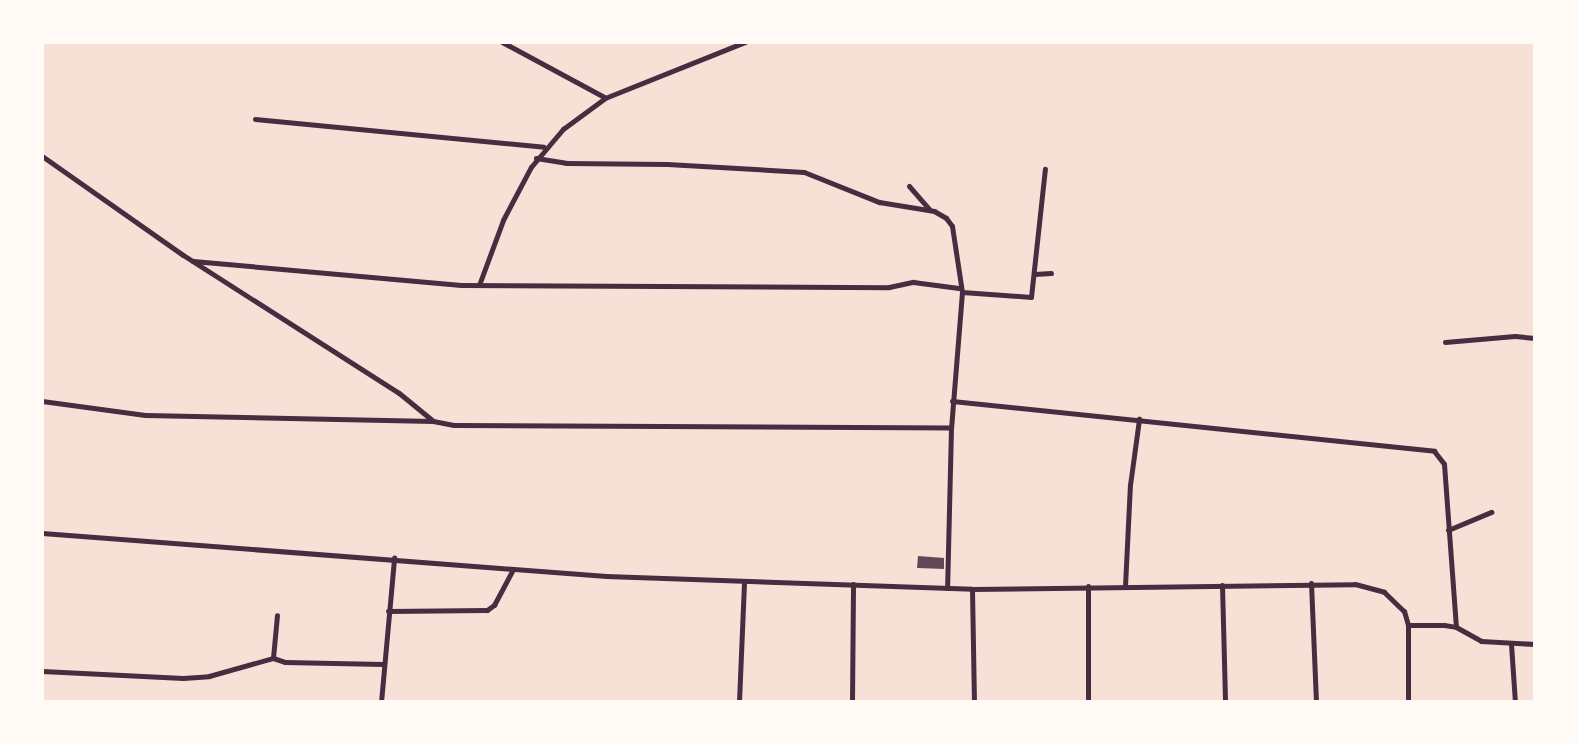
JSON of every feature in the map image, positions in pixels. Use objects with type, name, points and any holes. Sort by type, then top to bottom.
[{"type":"street","points":[[502,42],[605,98]]},
{"type":"street","points":[[720,42],[728,48]]},
{"type":"street","points":[[479,285],[503,220],[544,147],[584,111],[605,98],[745,42]]},
{"type":"street","points":[[255,119],[544,147]]},
{"type":"street","points":[[42,156],[193,261],[399,393],[433,421]]},
{"type":"street","points":[[536,158],[566,163],[780,169],[818,176],[879,202],[931,211]]},
{"type":"street","points":[[193,261],[479,285],[889,287],[913,282],[1031,297],[1045,169]]},
{"type":"street","points":[[909,186],[931,211],[952,226],[961,290],[952,401],[947,588]]},
{"type":"street","points":[[1034,274],[1051,273]]},
{"type":"street","points":[[1445,342],[1515,336],[1535,338]]},
{"type":"street","points":[[42,401],[145,415],[433,421],[454,425],[951,428]]},
{"type":"street","points":[[952,401],[1428,449],[1439,456],[1444,464],[1456,627]]},
{"type":"street","points":[[1125,586],[1130,485],[1139,419]]},
{"type":"street","points":[[1448,530],[1491,512]]},
{"type":"street","points":[[42,533],[394,558],[513,570],[744,581],[972,589],[1355,584],[1384,592],[1404,611],[1408,625],[1408,702]]},
{"type":"street","points":[[381,702],[394,558]]},
{"type":"street","points":[[388,611],[487,610],[494,605],[513,570]]},
{"type":"street","points":[[739,702],[744,581]]},
{"type":"street","points":[[1311,583],[1316,702]]},
{"type":"street","points":[[852,702],[853,584]]},
{"type":"street","points":[[1222,585],[1225,702]]},
{"type":"street","points":[[1088,586],[1088,702]]},
{"type":"street","points":[[972,589],[974,702]]},
{"type":"street","points":[[273,658],[277,615]]},
{"type":"street","points":[[1408,625],[1456,627],[1481,641],[1535,644]]},
{"type":"street","points":[[1511,644],[1515,702]]},
{"type":"street","points":[[42,671],[183,678],[209,676],[273,658],[285,662],[383,664]]},
{"type":"building","points":[[918,556],[944,558],[944,569],[917,568]]}]
